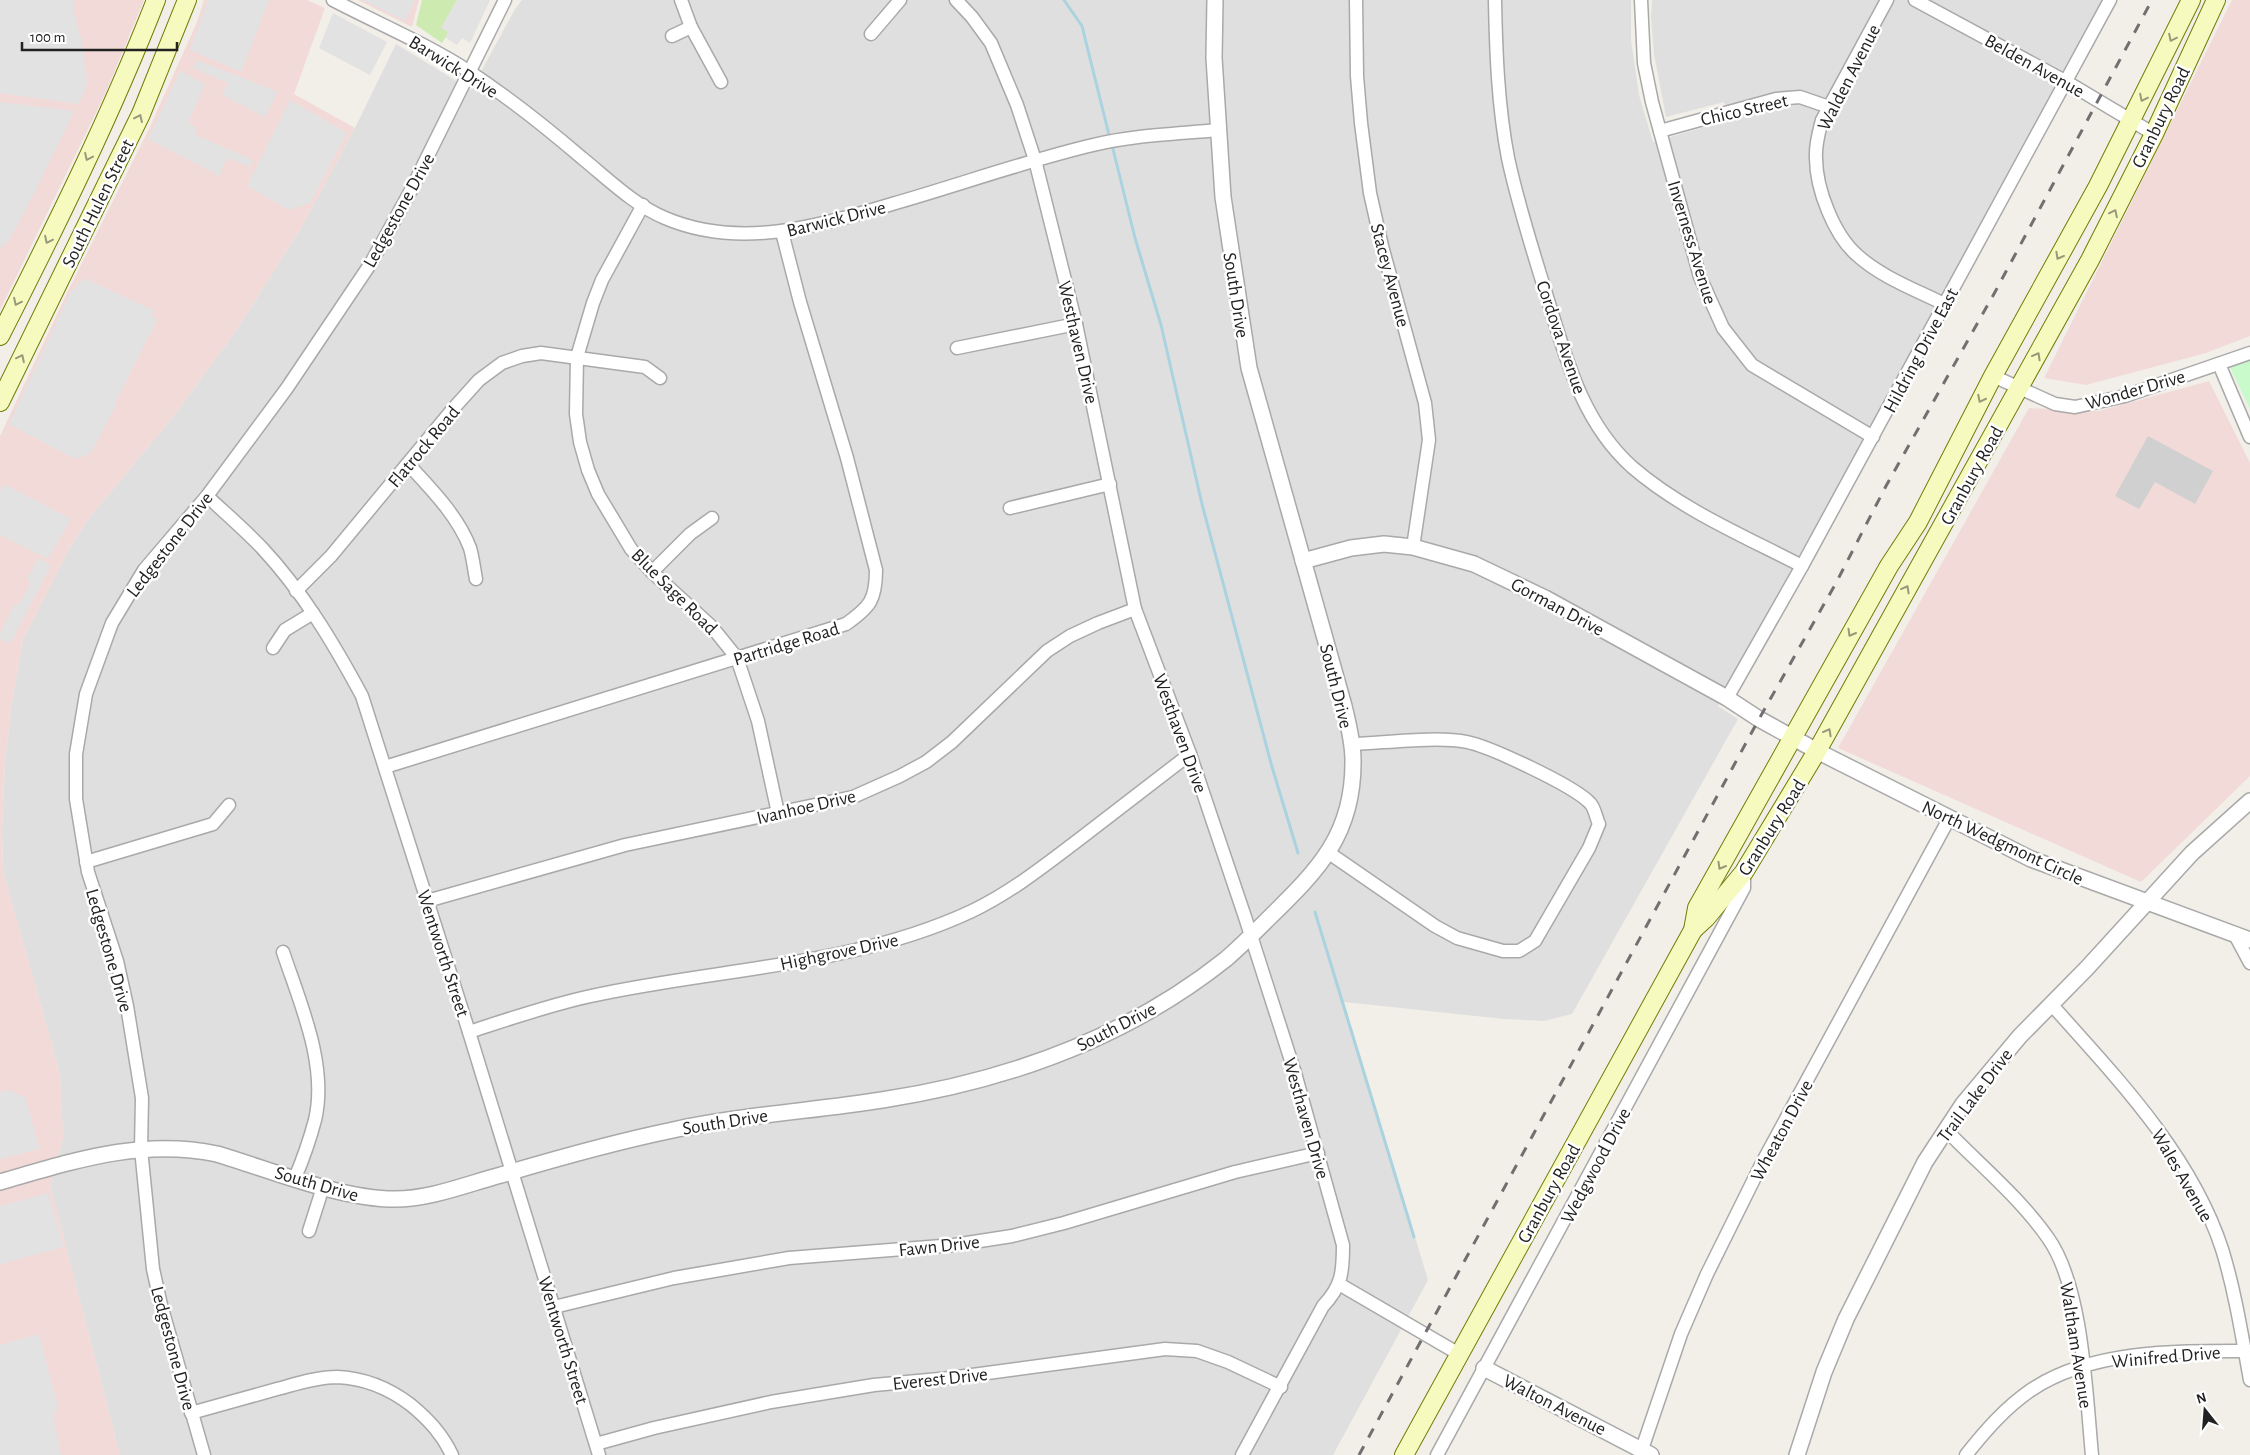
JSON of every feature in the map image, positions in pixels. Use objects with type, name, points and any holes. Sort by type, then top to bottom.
[{"type":"main road","name":"South Hulen Street","points":[[0,336],[35,267],[121,85],[156,0]]},
{"type":"main road","name":"South Hulen Street","points":[[0,402],[141,114],[187,0]]},
{"type":"main road","name":"Granbury Road","points":[[1693,930],[1697,908],[1889,566],[1918,522],[1993,376],[2132,121],[2191,0]]},
{"type":"main road","name":"Granbury Road","points":[[1404,1455],[1693,930],[1744,872],[1817,751],[2090,260],[2154,134],[2216,0]]},
{"type":"main road","points":[[35,267],[60,279]]},
{"type":"main road","points":[[1744,872],[1741,857],[1742,847],[1763,810],[1767,797],[1768,783]]},
{"type":"street","name":"Barwick Drive","points":[[333,0],[403,34],[470,72],[557,137],[614,185],[642,205],[663,217],[686,226],[721,233],[782,232],[820,225],[944,190],[1035,160],[1094,144],[1129,138],[1218,130]]},
{"type":"street","points":[[470,72],[505,0]]},
{"type":"street","points":[[680,0],[691,27],[721,82]]},
{"type":"street","points":[[871,34],[900,0]]},
{"type":"street","name":"Westhaven Drive","points":[[956,0],[972,17],[991,43],[1018,105],[1035,160],[1076,324],[1135,608],[1190,754],[1251,936],[1295,1073],[1343,1245],[1343,1268],[1334,1295],[1323,1306],[1281,1387],[1242,1455]]},
{"type":"street","name":"South Drive","points":[[0,1182],[76,1161],[141,1148],[194,1149],[360,1196],[396,1199],[432,1195],[619,1142],[683,1128],[749,1116],[918,1094],[979,1081],[1019,1069],[1100,1037],[1138,1016],[1191,984],[1228,958],[1251,936],[1291,896],[1329,853],[1338,835],[1349,800],[1354,758],[1344,706],[1249,368],[1223,197],[1214,58],[1215,0]]},
{"type":"street","name":"Stacey Avenue","points":[[1356,0],[1358,95],[1370,193],[1382,246],[1425,403],[1429,440],[1426,471],[1413,548]]},
{"type":"street","name":"Cordova Avenue","points":[[1495,0],[1497,70],[1508,158],[1521,210],[1568,366],[1584,402],[1605,437],[1632,466],[1661,489],[1688,507],[1802,566]]},
{"type":"street","name":"Inverness Avenue","points":[[1641,0],[1644,63],[1660,131],[1700,277],[1723,328],[1752,365],[1873,436]]},
{"type":"street","name":"Walden Avenue","points":[[1887,0],[1822,120],[1816,159],[1823,192],[1836,228],[1857,255],[1868,263],[1944,304]]},
{"type":"street","name":"Belden Avenue","points":[[1915,0],[2065,81],[2154,134]]},
{"type":"street","name":"Hildring Drive East","points":[[1727,698],[1802,566],[2110,0]]},
{"type":"street","points":[[672,36],[691,27]]},
{"type":"street","name":"Ledgestone Drive","points":[[204,1455],[153,1269],[141,1148],[142,1098],[127,1006],[117,961],[86,862],[76,799],[76,754],[86,694],[112,623],[144,570],[207,496],[288,388],[370,263],[410,192],[470,72]]},
{"type":"street","name":"Chico Street","points":[[1660,131],[1699,118],[1783,98],[1800,97],[1829,107]]},
{"type":"street","name":"Blue Sage Road","points":[[642,205],[602,280],[577,357],[576,414],[580,442],[588,470],[598,494],[631,549],[652,572],[712,627],[737,658],[758,721],[778,813]]},
{"type":"street","name":"Partridge Road","points":[[384,767],[846,624],[862,613],[872,602],[876,587],[876,570],[847,458],[800,302],[782,232]]},
{"type":"street","points":[[957,348],[1076,324]]},
{"type":"street","name":"Flatrock Road","points":[[296,591],[330,556],[452,410],[480,380],[502,363],[522,356],[541,353],[645,367],[660,378]]},
{"type":"street","name":"Wonder Drive","points":[[1993,376],[2055,404],[2075,407],[2110,400],[2250,353]]},
{"type":"street","points":[[2219,364],[2250,437]]},
{"type":"street","points":[[408,464],[437,495],[465,537],[470,550],[476,579]]},
{"type":"street","points":[[1010,508],[1110,484]]},
{"type":"street","name":"Wentworth Street","points":[[207,496],[262,548],[296,591],[313,613],[336,649],[362,696],[469,1032],[598,1450]]},
{"type":"street","points":[[652,572],[690,534],[712,518]]},
{"type":"street","name":"Gorman Drive","points":[[1303,561],[1350,548],[1384,544],[1413,548],[1474,564],[1502,576],[1727,698],[1792,738]]},
{"type":"street","name":"Ivanhoe Drive","points":[[427,900],[625,845],[853,796],[900,776],[926,762],[952,742],[1047,651],[1077,633],[1135,608]]},
{"type":"street","points":[[273,648],[285,630],[313,613]]},
{"type":"street","name":"North Wedgmont Circle","points":[[1792,738],[2031,859],[2250,940]]},
{"type":"street","points":[[1329,853],[1435,926],[1458,938],[1495,948],[1519,951],[1535,941],[1597,832],[1599,824],[1591,804],[1578,794],[1509,757],[1482,746],[1465,742],[1352,744]]},
{"type":"street","name":"Highgrove Drive","points":[[469,1032],[527,1013],[590,996],[865,949],[916,934],[972,912],[1001,896],[1048,863],[1190,754]]},
{"type":"street","name":"Trail Lake Drive","points":[[1797,1455],[1824,1372],[1846,1319],[1925,1162],[1946,1130],[1976,1089],[2020,1036],[2192,853],[2250,801]]},
{"type":"street","points":[[86,862],[213,824],[229,804]]},
{"type":"street","name":"Wheaton Drive","points":[[1644,1453],[1681,1334],[1707,1274],[1762,1164],[1950,817]]},
{"type":"street","name":"Wedgwood Drive","points":[[1437,1455],[1744,888],[1744,872]]},
{"type":"street","points":[[2235,935],[2250,962]]},
{"type":"street","points":[[283,952],[307,1028],[318,1080],[315,1118],[294,1178]]},
{"type":"street","name":"Wales Avenue","points":[[2051,1004],[2156,1127],[2182,1166],[2221,1247],[2247,1351],[2250,1380]]},
{"type":"street","name":"Waltham Avenue","points":[[1946,1130],[2024,1209],[2048,1238],[2071,1288],[2083,1368],[2092,1455]]},
{"type":"street","name":"Fawn Drive","points":[[554,1308],[674,1278],[789,1258],[954,1245],[1012,1236],[1064,1223],[1235,1172],[1318,1153]]},
{"type":"street","points":[[309,1231],[323,1187]]},
{"type":"street","points":[[1339,1284],[1459,1354]]},
{"type":"street","name":"Everest Drive","points":[[598,1450],[654,1428],[771,1402],[874,1385],[950,1378],[1166,1349],[1197,1352],[1228,1362],[1281,1387]]},
{"type":"street","name":"Winifred Drive","points":[[1966,1455],[1985,1430],[2031,1390],[2059,1376],[2100,1362],[2148,1354],[2247,1351]]},
{"type":"street","name":"Walton Avenue","points":[[1484,1368],[1644,1453]]},
{"type":"street","points":[[191,1412],[309,1380],[337,1377],[385,1388],[400,1397],[431,1422],[442,1436],[452,1455]]},
{"type":"shaded area","points":[[0,0],[144,0],[106,92],[0,310]]},
{"type":"shaded area","points":[[0,0],[73,0],[73,9],[82,43],[87,83],[79,104],[0,93]]},
{"type":"shaded area","points":[[204,0],[307,0],[325,8],[294,94],[355,128],[300,230],[235,332],[176,413],[86,522],[68,551],[23,640],[11,708],[5,762],[2,829],[3,871],[60,1074],[63,1138],[50,1185],[120,1455],[0,1455],[0,436],[67,293],[149,129],[197,22]]},
{"type":"shaded area","points":[[208,0],[269,0],[241,72],[190,50]]},
{"type":"shaded area","points":[[358,0],[419,0],[412,27]]},
{"type":"shaded area","points":[[362,0],[412,0],[415,1],[405,21]]},
{"type":"shaded area","points":[[457,0],[490,0],[470,43],[462,38],[457,45],[445,37],[448,32],[441,28]]},
{"type":"shaded area","points":[[522,0],[1631,0],[1631,40],[1639,95],[1653,142],[1729,120],[1724,102],[1666,117],[1654,54],[1651,18],[1652,0],[2104,0],[1726,689],[1718,706],[1738,719],[1572,1014],[1544,1021],[1504,1019],[1344,1002],[1428,1280],[1333,1455],[120,1455],[50,1185],[63,1138],[60,1074],[3,871],[2,829],[5,762],[11,708],[23,640],[68,551],[86,522],[176,413],[235,332],[300,230],[355,128],[396,44],[471,90],[515,9]]},
{"type":"shaded area","points":[[2232,0],[2250,0],[2250,336],[2206,353],[2086,385],[2044,378]]},
{"type":"shaded area","points":[[333,13],[387,42],[370,75],[319,48]]},
{"type":"shaded area","points":[[197,60],[278,92],[265,117],[222,95],[228,83],[193,68]]},
{"type":"shaded area","points":[[180,71],[205,84],[188,123],[197,128],[195,135],[253,160],[250,167],[228,158],[223,165],[220,176],[148,139]]},
{"type":"shaded area","points":[[290,100],[347,133],[310,203],[289,210],[247,186]]},
{"type":"shaded area","points":[[0,102],[74,111],[34,194],[8,242],[0,248]]},
{"type":"shaded area","points":[[84,278],[153,310],[152,316],[157,320],[115,403],[115,408],[90,454],[75,459],[9,424],[70,293]]},
{"type":"shaded area","points":[[2209,381],[2250,463],[2250,776],[2141,882],[1838,748],[2029,408],[2099,411]]},
{"type":"shaded area","points":[[2148,436],[2213,471],[2195,504],[2155,482],[2139,509],[2115,496]]},
{"type":"shaded area","points":[[4,484],[71,519],[48,559],[0,535],[0,492]]},
{"type":"shaded area","points":[[38,558],[51,565],[10,644],[0,639],[0,633],[15,603],[19,605],[31,582],[27,579]]},
{"type":"shaded area","points":[[8,1090],[25,1097],[40,1149],[0,1159],[0,1092]]},
{"type":"shaded area","points":[[48,1193],[64,1247],[0,1264],[0,1206]]},
{"type":"shaded area","points":[[39,1334],[58,1407],[53,1415],[61,1455],[0,1455],[0,1345]]},
{"type":"green space","points":[[422,0],[457,0],[442,27],[449,32],[442,43],[416,25]]},
{"type":"green space","points":[[2250,357],[2250,409],[2229,365]]},
{"type":"waterway","points":[[1064,0],[1082,26],[1110,139]]},
{"type":"waterway","points":[[1112,145],[1135,238],[1161,325],[1202,504],[1272,767],[1298,853]]},
{"type":"waterway","points":[[1315,912],[1414,1237]]},
{"type":"railway","points":[[1359,1455],[1759,719],[1836,583],[1886,486],[1995,292],[2152,0]]}]
